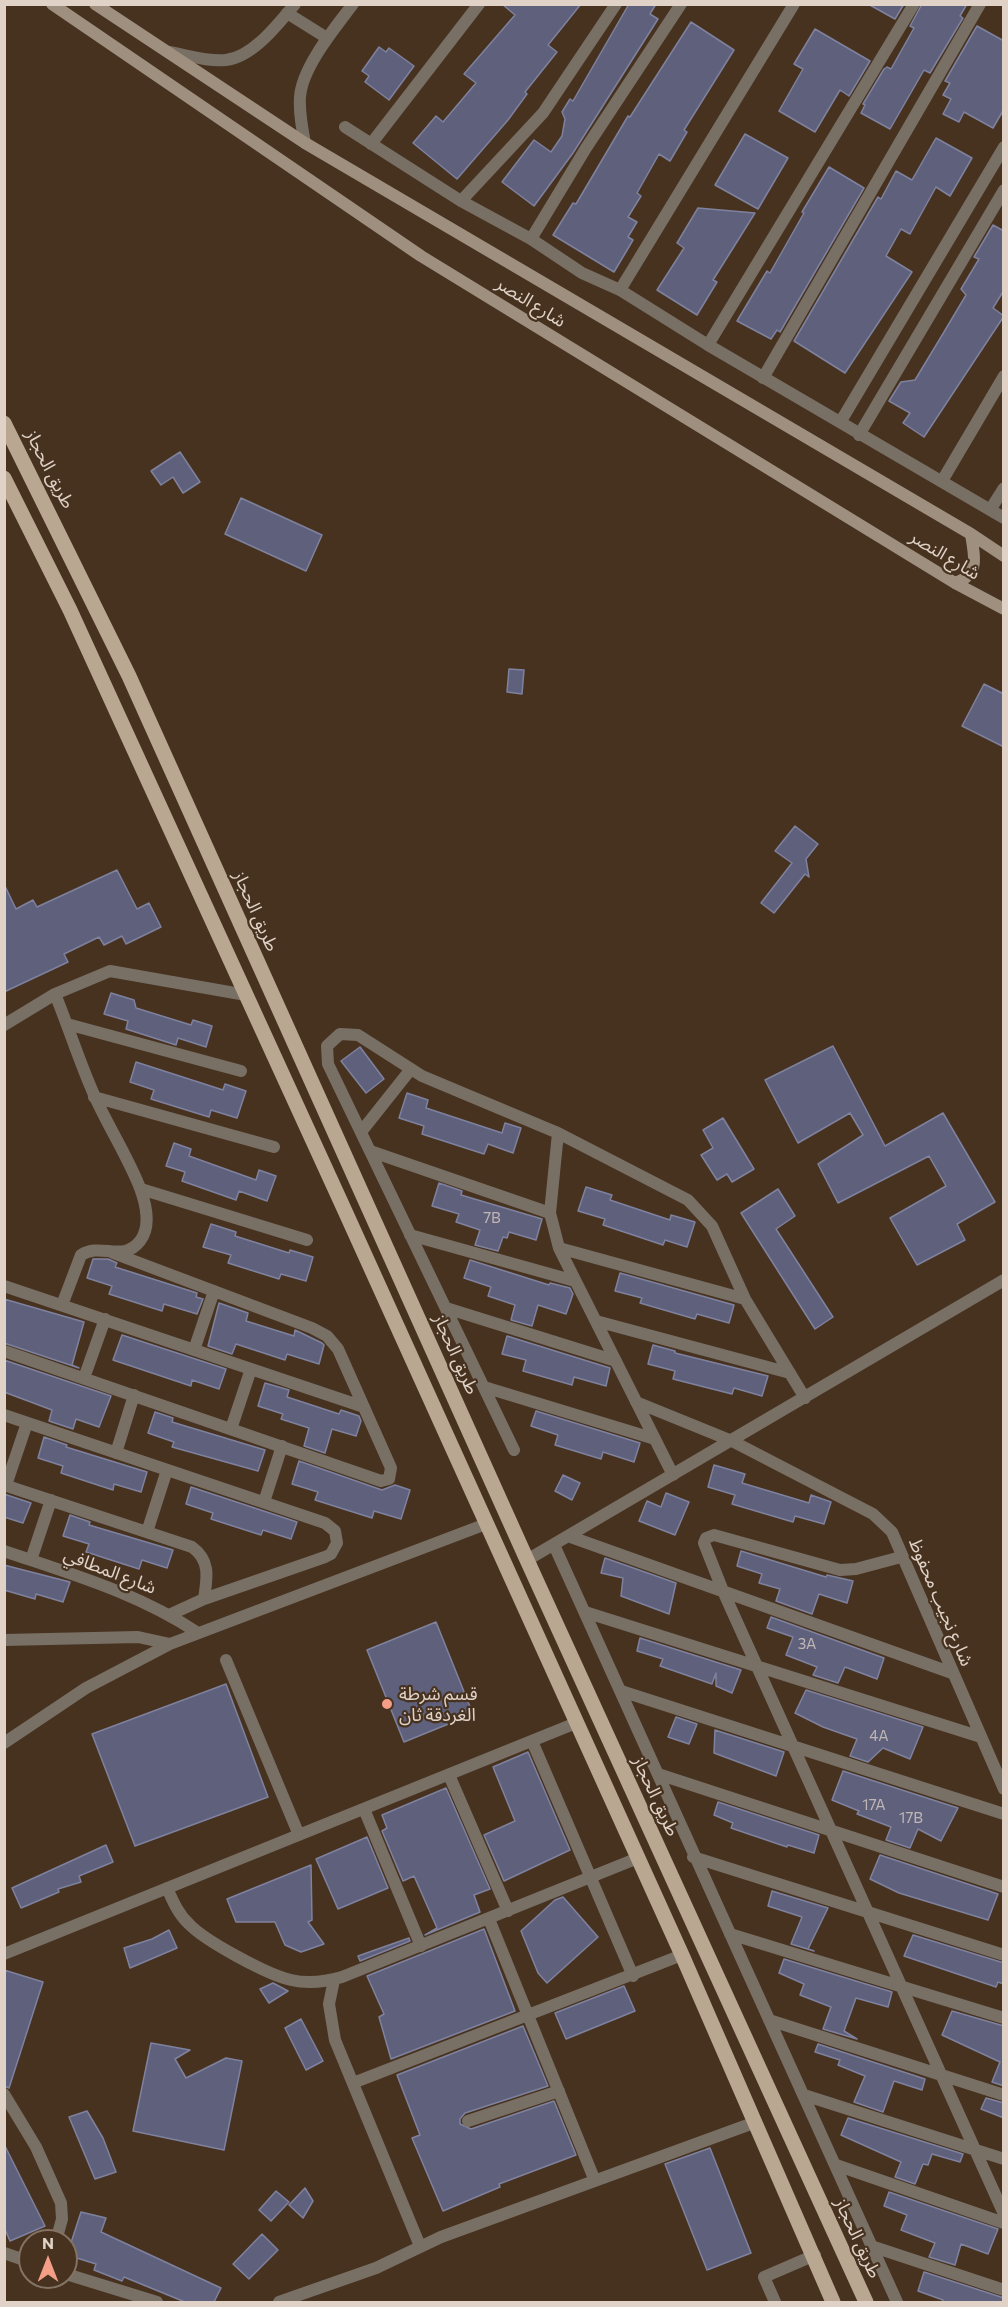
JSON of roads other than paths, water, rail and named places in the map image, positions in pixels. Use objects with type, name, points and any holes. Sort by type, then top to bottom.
[{"type":"main road","name":"شارع النصر","points":[[52,4],[422,256],[955,583],[1004,609]]},
{"type":"main road","name":"شارع النصر","points":[[95,4],[305,143],[971,534],[1004,556]]},
{"type":"main road","name":"طريق الحجاز","points":[[4,423],[129,676],[527,1560],[866,2302]]},
{"type":"main road","points":[[4,478],[70,610],[639,1858],[815,2255],[833,2302]]},
{"type":"main road","points":[[955,583],[966,579],[975,566],[971,534]]},
{"type":"street","points":[[305,143],[300,117],[300,95],[310,69],[327,38],[353,4]]},
{"type":"street","points":[[371,144],[479,4]]},
{"type":"street","points":[[461,201],[543,113],[616,4]]},
{"type":"street","points":[[531,239],[586,148],[681,4]]},
{"type":"street","points":[[620,290],[794,4]]},
{"type":"street","points":[[708,345],[914,4]]},
{"type":"street","points":[[763,378],[981,4]]},
{"type":"street","points":[[169,52],[228,60],[247,51],[291,9],[327,38]]},
{"type":"street","points":[[345,127],[461,201],[531,239],[582,273],[620,290],[763,378],[841,421],[859,435],[1004,518]]},
{"type":"street","points":[[841,421],[1004,147]]},
{"type":"street","points":[[859,435],[1004,190]]},
{"type":"street","points":[[927,278],[947,287]]},
{"type":"street","points":[[942,481],[1004,376]]},
{"type":"street","points":[[990,510],[1004,488]]},
{"type":"street","points":[[4,1025],[55,994],[110,970],[246,995]]},
{"type":"street","points":[[55,994],[94,1097],[141,1190],[146,1216],[146,1232],[136,1246],[121,1253],[92,1250],[81,1255],[62,1305]]},
{"type":"street","points":[[67,1024],[242,1071]]},
{"type":"street","points":[[514,1450],[326,1058],[330,1041],[340,1034],[352,1033],[411,1069],[558,1133],[688,1200],[712,1226],[745,1299],[806,1398]]},
{"type":"street","points":[[361,1132],[411,1069]]},
{"type":"street","points":[[94,1097],[274,1147]]},
{"type":"street","points":[[558,1133],[550,1213],[559,1248],[674,1475]]},
{"type":"street","points":[[370,1151],[550,1213]]},
{"type":"street","points":[[141,1190],[307,1240]]},
{"type":"street","points":[[410,1235],[575,1281]]},
{"type":"street","points":[[559,1248],[745,1299]]},
{"type":"street","points":[[4,1351],[381,1481],[391,1477],[392,1470],[338,1349],[327,1336],[312,1328],[113,1253]]},
{"type":"street","points":[[527,1560],[1004,1280]]},
{"type":"street","points":[[4,1286],[364,1407]]},
{"type":"street","points":[[194,1350],[214,1291]]},
{"type":"street","points":[[446,1308],[616,1361]]},
{"type":"street","points":[[84,1378],[105,1319]]},
{"type":"street","points":[[596,1321],[790,1373]]},
{"type":"street","points":[[231,1429],[251,1369]]},
{"type":"street","points":[[484,1387],[655,1439]]},
{"type":"street","points":[[116,1453],[134,1395]]},
{"type":"street","name":"شارع نجيب محفوظ","points":[[636,1402],[732,1441],[873,1514],[892,1533],[1004,1789]]},
{"type":"street","points":[[4,1415],[330,1526],[337,1537],[335,1549],[325,1557],[204,1599],[169,1615]]},
{"type":"street","points":[[27,1423],[5,1485],[192,1547],[203,1557],[207,1571],[204,1599]]},
{"type":"street","points":[[264,1502],[282,1446]]},
{"type":"street","points":[[147,1532],[168,1470]]},
{"type":"street","points":[[31,1560],[51,1500]]},
{"type":"street","points":[[4,1743],[86,1688],[170,1644],[486,1524]]},
{"type":"street","points":[[901,1557],[856,1569],[840,1570],[711,1535],[706,1538],[704,1546],[1004,2214]]},
{"type":"street","points":[[568,1536],[952,1672]]},
{"type":"street","points":[[554,1545],[658,1774],[693,1857],[897,2302]]},
{"type":"street","name":"شارع المطافي","points":[[4,1551],[112,1588],[169,1615],[198,1633]]},
{"type":"street","points":[[585,1612],[981,1737]]},
{"type":"street","points":[[4,1640],[138,1637],[170,1644]]},
{"type":"street","points":[[226,1660],[299,1835]]},
{"type":"street","points":[[621,1691],[1004,1814]]},
{"type":"street","points":[[4,1954],[576,1723]]},
{"type":"street","points":[[532,1741],[633,1976]]},
{"type":"street","points":[[658,1774],[1004,1887]]},
{"type":"street","points":[[449,1775],[508,1911]]},
{"type":"street","points":[[364,1809],[422,1946]]},
{"type":"street","points":[[693,1857],[1004,1955]]},
{"type":"street","points":[[167,1888],[188,1923],[214,1942],[291,1980],[313,1982],[334,1980],[639,1858]]},
{"type":"street","points":[[489,1918],[595,2181]]},
{"type":"street","points":[[730,1934],[1004,2018]]},
{"type":"street","points":[[353,2084],[682,1955]]},
{"type":"street","points":[[334,1980],[329,2004],[331,2028],[420,2246]]},
{"type":"street","points":[[769,2020],[1004,2095]]},
{"type":"street","points":[[468,2121],[559,2091]]},
{"type":"street","points":[[4,2094],[36,2146],[61,2203],[62,2219],[59,2229]]},
{"type":"street","points":[[804,2095],[1004,2159]]},
{"type":"street","points":[[279,2302],[376,2268],[420,2246],[756,2122]]},
{"type":"street","points":[[836,2165],[1004,2223]]},
{"type":"street","points":[[871,2246],[1004,2290]]},
{"type":"street","points":[[775,2302],[764,2277],[815,2255]]},
{"type":"street","points":[[78,2278],[157,2302]]},
{"type":"place","name":"قسم شرطة الغردقة ثان","points":[[387,1704]]}]
